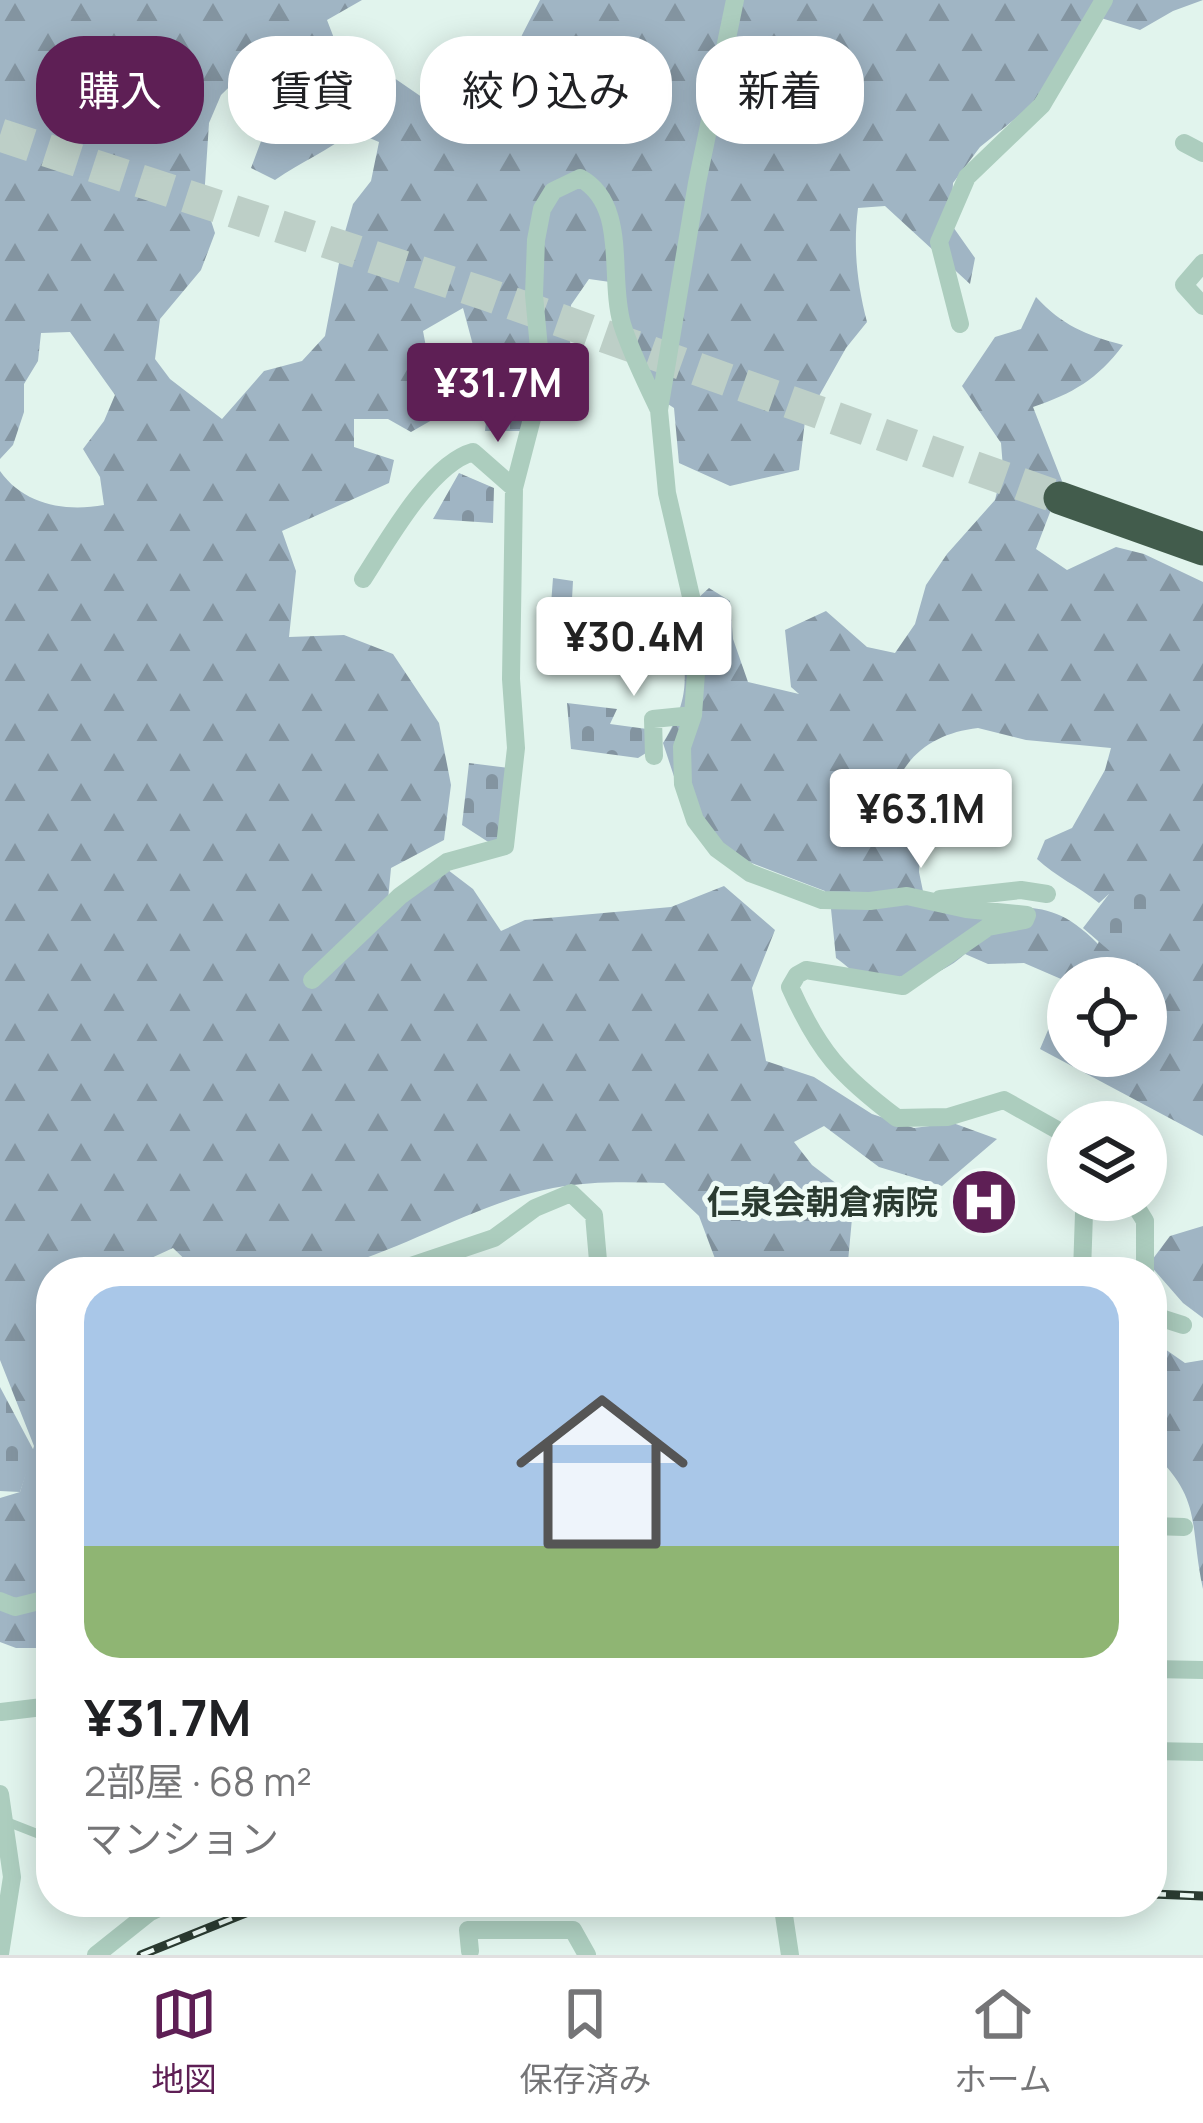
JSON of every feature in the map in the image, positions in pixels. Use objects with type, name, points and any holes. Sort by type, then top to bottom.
[{"type":"highway","points":[[1060,498],[1203,550]]},
{"type":"street","points":[[735,0],[659,410],[668,493],[699,631],[694,715],[682,747],[682,784],[695,820],[717,849],[750,873],[822,900],[908,896],[1027,915],[1025,920],[988,927],[903,986],[806,970],[790,987],[821,1049],[853,1085],[896,1118],[948,1117],[1004,1100],[1047,1124]]},
{"type":"street","points":[[960,324],[939,242],[967,177],[1042,105],[1104,0]]},
{"type":"street","points":[[1184,143],[1203,153]]},
{"type":"street","points":[[312,980],[400,896],[448,862],[506,846],[516,748],[511,679],[514,488],[542,380],[534,295],[536,240],[542,209],[553,191],[566,182],[580,178],[599,189],[608,209],[621,322],[659,410]]},
{"type":"street","points":[[1203,263],[1184,285],[1203,307]]},
{"type":"street","points":[[364,579],[409,509],[458,456],[473,452],[514,488]]},
{"type":"street","points":[[654,756],[653,719],[694,715]]},
{"type":"street","points":[[929,901],[1021,890],[1047,894]]},
{"type":"street","points":[[443,1257],[494,1238],[535,1208],[571,1193],[594,1215],[598,1257]]},
{"type":"street","points":[[1083,1257],[1084,1221]]},
{"type":"street","points":[[1145,1221],[1145,1257]]},
{"type":"street","points":[[467,1250],[468,1257]]},
{"type":"street","points":[[1167,1320],[1183,1325]]},
{"type":"street","points":[[1167,1526],[1184,1527]]},
{"type":"street","points":[[0,1601],[15,1607],[36,1602]]},
{"type":"street","points":[[1167,1669],[1203,1670]]},
{"type":"street","points":[[2,1712],[36,1708]]},
{"type":"street","points":[[1167,1752],[1203,1753]]},
{"type":"street","points":[[0,1794],[12,1877],[0,1954]]},
{"type":"street","points":[[96,1955],[144,1917]]},
{"type":"street","points":[[784,1917],[790,1955]]},
{"type":"street","points":[[470,1951],[468,1930],[573,1930],[587,1955]]},
{"type":"lane","points":[[5,1821],[36,1833]]},
{"type":"green space","points":[[0,0],[362,0],[327,20],[333,36],[228,36],[228,88],[209,123],[204,199],[215,233],[201,270],[160,319],[155,359],[170,379],[222,419],[264,371],[302,361],[325,336],[353,204],[371,181],[379,144],[396,144],[396,79],[420,96],[420,144],[672,144],[672,36],[522,36],[540,0],[1203,0],[1140,30],[1088,14],[1055,76],[1026,110],[980,147],[953,183],[951,224],[975,258],[970,284],[885,206],[858,208],[857,265],[867,322],[846,348],[805,421],[799,470],[730,486],[679,463],[674,408],[645,389],[617,283],[589,279],[571,305],[570,349],[547,359],[478,364],[463,308],[423,331],[439,416],[411,432],[388,419],[354,419],[354,447],[394,460],[389,483],[282,531],[296,571],[289,637],[344,635],[393,654],[439,723],[451,785],[444,840],[391,868],[388,900],[448,870],[473,889],[501,931],[525,920],[671,907],[724,886],[775,930],[752,988],[766,1061],[814,1077],[872,1114],[914,1128],[953,1123],[997,1139],[942,1186],[879,1167],[824,1126],[794,1142],[812,1165],[854,1197],[848,1257],[714,1257],[699,1216],[664,1183],[622,1182],[524,1195],[367,1257],[182,1257],[173,1248],[154,1257],[36,1257],[36,1648],[0,1642],[0,1498],[20,1492],[34,1446],[0,1360],[0,471],[33,499],[60,506],[104,505],[100,477],[83,449],[104,421],[115,395],[70,332],[41,333],[38,361],[24,384],[24,412],[13,445],[0,459]]},
{"type":"green space","points":[[260,144],[335,144],[275,180],[251,168]]},
{"type":"green space","points":[[1036,297],[1075,328],[1123,345],[1083,384],[1033,407],[1062,481],[1036,549],[1067,570],[1116,547],[1144,554],[1203,582],[1203,1136],[1167,1117],[1167,1101],[1137,1101],[1092,1077],[1167,1077],[1167,957],[1047,957],[1047,973],[1024,963],[988,964],[965,954],[943,970],[902,982],[861,976],[836,958],[825,891],[723,852],[687,816],[663,743],[684,692],[684,611],[709,588],[730,601],[733,639],[748,682],[799,694],[791,687],[785,630],[826,611],[867,647],[895,653],[915,624],[926,585],[995,500],[1003,468],[1001,443],[962,386],[995,337],[1021,329]],"holes":[[[978,728],[1026,740],[1111,748],[1105,770],[1072,828],[1045,840],[1037,859],[1099,903],[1109,894],[1098,944],[1068,920],[1040,909],[966,905],[924,896],[920,840],[890,802],[902,772],[921,750],[947,735]]]},
{"type":"green space","points":[[537,363],[528,431],[485,431],[487,412],[512,410],[512,386],[487,387],[489,366]]},
{"type":"green space","points":[[459,473],[494,488],[493,523],[433,519]]},
{"type":"green space","points":[[553,578],[573,581],[572,599],[602,604],[590,646],[549,631]]},
{"type":"green space","points":[[567,703],[617,709],[610,724],[647,729],[646,753],[638,758],[571,749]]},
{"type":"green space","points":[[469,763],[509,768],[502,844],[493,845],[462,825]]},
{"type":"green space","points":[[1139,883],[1156,896],[1158,914],[1121,957],[1083,928],[1109,894]]},
{"type":"green space","points":[[1203,1226],[1203,1318],[1167,1285],[1167,1257],[1154,1257],[1170,1236]]},
{"type":"green space","points":[[1167,1350],[1185,1363],[1203,1360],[1203,1589],[1187,1499],[1168,1469]]},
{"type":"green space","points":[[0,1387],[34,1451],[20,1492],[0,1491]]},
{"type":"tunnel","points":[[0,135],[486,294],[1060,498]]},
{"type":"railway","points":[[1167,1895],[1203,1896]]},
{"type":"railway","points":[[141,1955],[236,1917]]},
{"type":"place","name":"仁泉会朝倉病院","points":[[984,1202]]}]
